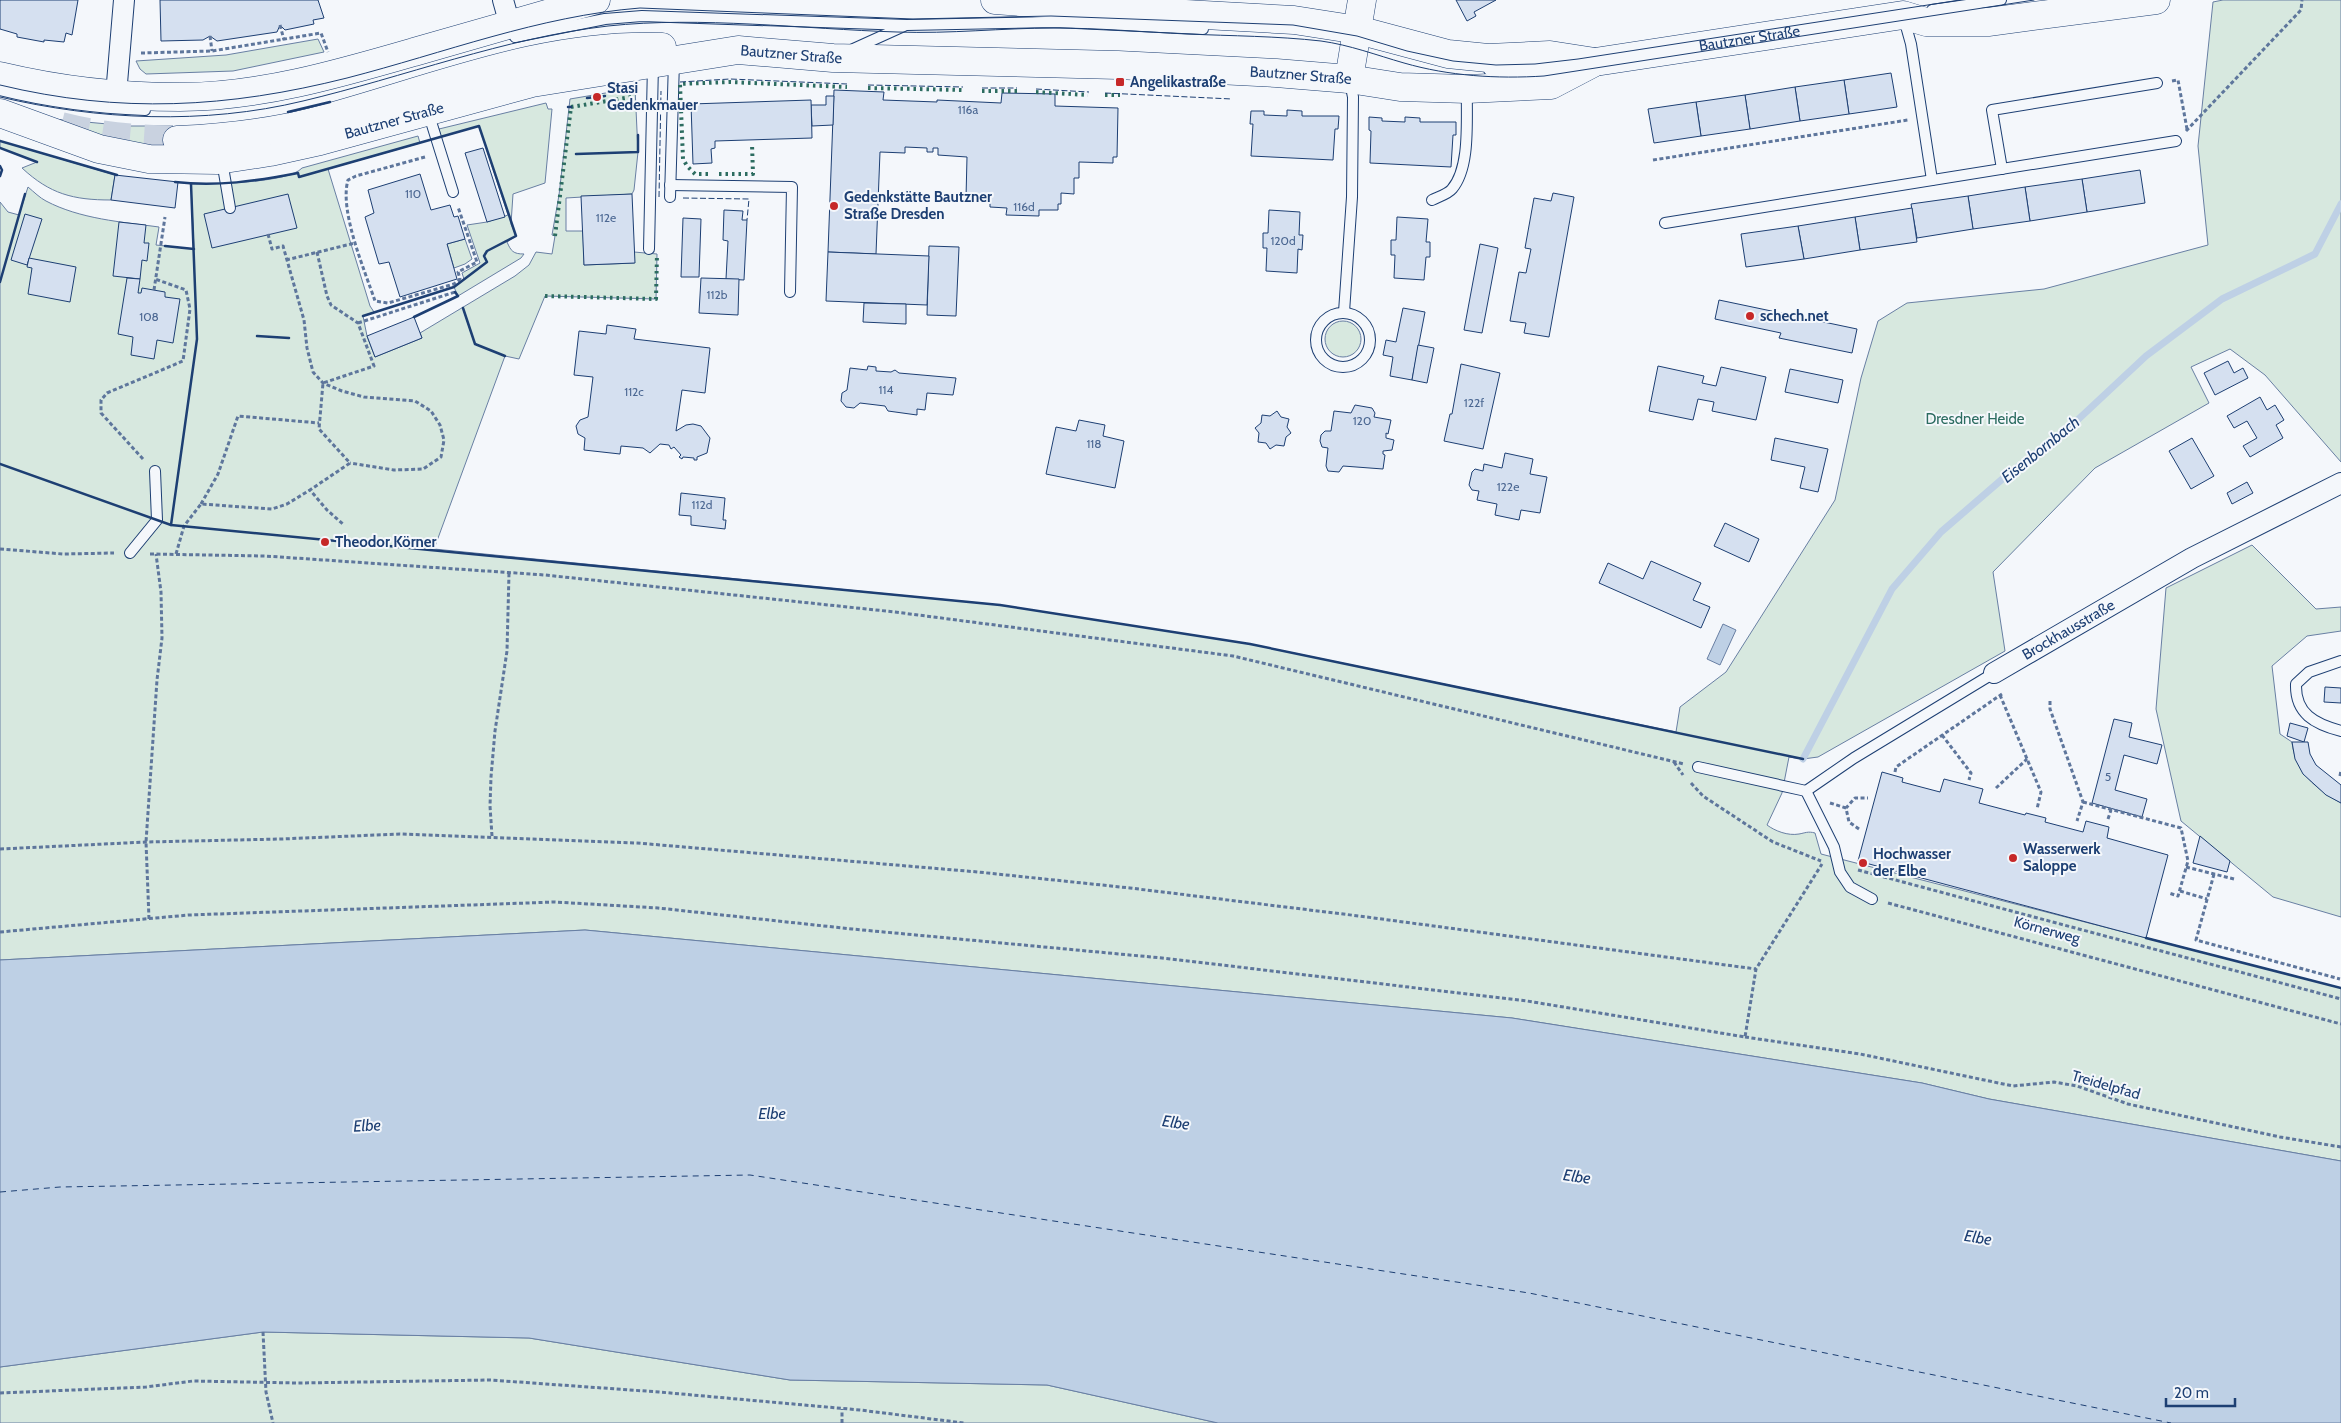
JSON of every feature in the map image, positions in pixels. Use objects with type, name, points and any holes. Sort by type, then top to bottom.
[{"type":"main road","points":[[0,76],[54,88],[116,95],[181,97],[229,94],[271,88],[337,73],[506,21],[543,15],[596,0]]},
{"type":"main road","points":[[1349,78],[1351,38],[1362,0]]},
{"type":"main road","name":"Bautzner Straße","points":[[0,113],[99,149],[223,172],[270,152],[312,143],[532,83],[738,50],[833,58],[1118,65],[1349,78],[1400,87],[1475,79],[1551,85],[1595,62],[1912,8],[1926,22],[1988,22],[2156,0]]},
{"type":"main road","name":"Bautzner Straße","points":[[996,11],[1053,5],[1294,20],[1351,38],[1448,54],[1488,58],[1550,55],[1595,62]]},
{"type":"main road","points":[[177,140],[219,138],[310,122],[527,60],[615,48],[655,47],[738,50]]},
{"type":"street","points":[[116,95],[124,0]]},
{"type":"street","name":"Brockhausstraße","points":[[1994,673],[2192,558],[2341,483]]},
{"type":"lane","points":[[1932,180],[1911,44],[1912,8],[2001,0]]},
{"type":"lane","points":[[543,15],[603,11],[636,16]]},
{"type":"lane","points":[[506,21],[686,16],[907,25],[996,11],[1055,22],[1212,29]]},
{"type":"lane","points":[[833,58],[907,25]]},
{"type":"lane","points":[[1316,34],[1351,38]]},
{"type":"lane","points":[[663,61],[670,197]]},
{"type":"lane","points":[[649,250],[663,61]]},
{"type":"lane","points":[[1344,312],[1352,197],[1354,97],[1349,78]]},
{"type":"lane","points":[[1432,200],[1452,189],[1462,169],[1475,79]]},
{"type":"lane","points":[[2002,169],[1992,110],[2157,83]]},
{"type":"lane","points":[[0,90],[32,98],[85,106],[155,110]]},
{"type":"lane","points":[[428,111],[453,192]]},
{"type":"lane","points":[[1665,223],[2176,142]]},
{"type":"lane","points":[[223,172],[230,208]]},
{"type":"lane","points":[[670,185],[792,187],[790,292]]},
{"type":"lane","points":[[1344,312],[1361,320],[1370,336],[1369,345],[1360,361],[1351,366],[1342,367],[1326,361],[1316,347],[1316,338],[1322,322],[1328,317],[1344,312]]},
{"type":"lane","points":[[130,553],[157,520],[155,471]]},
{"type":"lane","points":[[2341,661],[2309,672],[2296,684],[2296,694],[2299,705],[2320,725],[2341,731]]},
{"type":"lane","name":"Brockhausstraße","points":[[1806,791],[1854,758],[1994,673]]},
{"type":"lane","points":[[1698,767],[1806,791],[1834,847],[1839,868],[1850,887],[1872,899]]},
{"type":"path","points":[[2176,142],[2301,10],[2302,0]]},
{"type":"path","points":[[280,25],[284,40]]},
{"type":"path","points":[[120,54],[212,51],[321,33],[337,73]]},
{"type":"path","points":[[210,36],[212,51]]},
{"type":"path","points":[[2157,83],[2178,80],[2187,129]]},
{"type":"path","points":[[1653,160],[1908,120]]},
{"type":"path","points":[[440,153],[356,176],[348,180],[345,191],[355,243],[375,302],[388,303],[454,284],[460,279],[458,272],[477,262],[453,192]]},
{"type":"path","points":[[154,290],[165,217]]},
{"type":"path","points":[[268,234],[272,249],[283,246],[304,320],[307,348],[313,372],[323,383],[342,391],[364,397],[415,401],[431,411],[440,425],[444,440],[441,457],[423,469],[394,470],[350,463],[318,429],[323,383]]},
{"type":"path","points":[[286,260],[355,243]]},
{"type":"path","points":[[317,252],[327,296],[332,305],[358,323],[374,366],[323,383]]},
{"type":"path","points":[[155,279],[186,290],[190,309],[183,361],[107,393],[101,400],[101,412],[118,433],[155,471]]},
{"type":"path","points":[[358,323],[455,292]]},
{"type":"path","points":[[176,554],[184,526],[218,474],[238,416],[319,423]]},
{"type":"path","points":[[200,504],[272,509],[287,504],[350,463]]},
{"type":"path","points":[[310,490],[327,510],[344,525]]},
{"type":"path","points":[[0,549],[63,554],[130,553],[265,556],[509,572],[895,612],[1233,656],[1698,767]]},
{"type":"path","points":[[149,919],[146,842],[157,680],[162,638],[161,592],[156,554]]},
{"type":"path","points":[[492,836],[491,777],[495,731],[507,651],[509,572]]},
{"type":"path","points":[[1895,772],[1896,767],[2006,691]]},
{"type":"path","points":[[2000,695],[2041,792],[2037,809]]},
{"type":"path","points":[[2050,701],[2050,709],[2083,802],[2077,821]]},
{"type":"path","points":[[1942,735],[1971,774],[1969,780]]},
{"type":"path","points":[[1996,788],[2027,759]]},
{"type":"path","points":[[1673,761],[1680,772],[1703,796],[1773,842],[1839,868],[2341,999]]},
{"type":"path","points":[[2340,776],[2341,770]]},
{"type":"path","points":[[1846,808],[1855,798],[1868,798]]},
{"type":"path","points":[[2083,802],[2181,828],[2188,862],[2178,896],[2169,893]]},
{"type":"path","points":[[1835,805],[1846,808]]},
{"type":"path","points":[[1846,808],[1848,822],[1858,829]]},
{"type":"path","points":[[2108,819],[2111,810]]},
{"type":"path","points":[[0,849],[146,842],[281,840],[400,834],[638,843],[987,873],[1360,916],[1756,969]]},
{"type":"path","points":[[1745,1037],[1756,969],[1823,862]]},
{"type":"path","points":[[2186,867],[2234,879]]},
{"type":"path","points":[[2214,874],[2196,940],[2340,979]]},
{"type":"path","points":[[2180,891],[2207,899]]},
{"type":"path","name":"Körnerweg","points":[[1872,899],[2341,1024]]},
{"type":"path","name":"Treidelpfad","points":[[0,932],[189,915],[555,902],[658,908],[852,929],[1162,958],[1507,999],[1860,1054],[2013,1086],[2054,1082],[2077,1086],[2128,1104],[2280,1137],[2341,1147]]},
{"type":"path","points":[[263,1332],[265,1381],[273,1423]]},
{"type":"path","points":[[0,1393],[146,1387],[193,1381],[298,1383],[490,1380],[660,1392],[842,1409],[964,1423]]},
{"type":"path","points":[[842,1409],[842,1423]]},
{"type":"green space","name":"Dresdner Heide","points":[[2223,0],[2341,0],[2341,462],[2265,375],[2230,349],[2191,367],[2209,403],[2095,468],[1993,572],[2005,651],[1818,757],[1803,759],[1789,757],[1782,793],[1767,825],[1786,834],[1815,833],[1821,854],[2341,988],[2341,1161],[1989,1099],[1922,1083],[1512,1018],[585,930],[0,960],[0,202],[8,212],[19,215],[28,187],[46,201],[73,212],[101,219],[159,227],[156,245],[194,249],[191,184],[250,182],[282,177],[302,168],[418,136],[420,143],[328,169],[370,306],[374,312],[363,316],[367,336],[375,357],[422,338],[420,333],[515,276],[529,265],[536,252],[552,254],[555,236],[552,235],[559,195],[570,99],[635,88],[638,152],[634,190],[632,194],[566,198],[566,231],[583,231],[584,265],[634,263],[634,252],[657,254],[656,299],[545,296],[519,359],[505,356],[434,549],[1000,605],[1250,644],[1676,732],[1680,707],[1726,672],[1835,500],[1861,378],[1878,321],[1907,303],[2044,289],[2208,245],[2198,146],[2213,2]]},
{"type":"green space","points":[[318,39],[324,52],[233,71],[146,74],[140,69],[136,61],[226,55]]},
{"type":"green space","points":[[546,103],[548,109],[552,109],[545,183],[513,194],[511,224],[516,236],[507,242],[513,251],[524,254],[521,258],[458,296],[454,287],[464,279],[462,273],[480,263],[467,225],[487,222],[508,215],[479,126],[441,137],[439,129]]},
{"type":"green space","points":[[43,118],[129,126],[173,126],[173,152],[145,149]]},
{"type":"green space","points":[[0,141],[115,175],[111,200],[85,199],[52,190],[22,168],[37,162],[0,148]]},
{"type":"green space","points":[[465,239],[472,259],[454,268],[447,244]]},
{"type":"green space","points":[[1343,321],[1350,322],[1356,326],[1360,332],[1360,346],[1356,352],[1350,356],[1343,357],[1336,356],[1330,352],[1326,346],[1325,339],[1326,332],[1330,326],[1336,322]]},
{"type":"green space","points":[[2252,545],[2316,609],[2341,607],[2341,631],[2307,636],[2272,666],[2280,734],[2292,742],[2297,762],[2308,778],[2323,792],[2341,803],[2341,917],[2273,897],[2181,821],[2156,709],[2166,588]]},
{"type":"green space","points":[[263,1332],[529,1338],[790,1380],[1047,1385],[1218,1423],[0,1423],[0,1367]]},
{"type":"water","points":[[1723,624],[1736,630],[1720,665],[1707,659]]},
{"type":"water","name":"Elbe","points":[[585,930],[1512,1018],[1922,1083],[1989,1099],[2341,1161],[2341,1423],[1218,1423],[1047,1385],[790,1380],[529,1338],[263,1332],[0,1367],[0,960]]},
{"type":"building","points":[[0,0],[78,0],[72,35],[66,33],[64,42],[44,40],[44,42],[17,37],[17,34],[0,29]]},
{"type":"building","points":[[160,0],[318,0],[324,18],[313,20],[314,24],[285,30],[280,25],[277,32],[217,41],[210,36],[203,40],[161,41]]},
{"type":"building","points":[[1456,0],[1496,0],[1474,12],[1476,16],[1467,21]]},
{"type":"building","points":[[1891,73],[1897,107],[1849,114],[1844,80]]},
{"type":"building","points":[[1844,80],[1849,114],[1800,121],[1795,87]]},
{"type":"building","points":[[1795,87],[1800,121],[1750,129],[1745,95]]},
{"type":"building","points":[[834,90],[884,92],[883,100],[937,102],[937,100],[1001,103],[1002,93],[1055,94],[1055,106],[1118,108],[1117,157],[1113,157],[1113,163],[1079,162],[1079,178],[1074,178],[1074,194],[1061,193],[1061,204],[1058,204],[1058,210],[1039,210],[1039,216],[1006,215],[1007,208],[990,207],[990,198],[966,198],[967,157],[938,155],[938,148],[933,148],[933,152],[927,152],[927,148],[905,147],[905,153],[880,152],[876,254],[828,252]]},
{"type":"building","points":[[1745,95],[1750,129],[1701,136],[1696,102]]},
{"type":"building","points":[[826,96],[834,96],[833,125],[812,126],[811,105],[826,105]]},
{"type":"building","points":[[811,100],[812,138],[715,141],[715,148],[711,149],[712,163],[693,164],[691,104]]},
{"type":"building","points":[[1696,102],[1701,136],[1654,143],[1648,109]]},
{"type":"building","points":[[1287,110],[1302,111],[1302,116],[1339,116],[1338,129],[1335,129],[1333,160],[1251,156],[1253,124],[1250,124],[1251,111],[1264,111],[1264,115],[1287,116]]},
{"type":"building","points":[[1369,117],[1382,118],[1382,121],[1405,122],[1405,117],[1420,118],[1420,122],[1456,122],[1456,135],[1453,135],[1451,167],[1370,163],[1371,131],[1369,130]]},
{"type":"building","points":[[483,148],[505,217],[487,222],[465,153]]},
{"type":"building","points":[[2140,170],[2145,203],[2087,212],[2082,179]]},
{"type":"building","points":[[420,174],[431,210],[450,205],[454,217],[458,216],[465,239],[447,244],[457,279],[400,297],[389,262],[379,264],[365,217],[374,213],[368,190]]},
{"type":"building","points":[[115,175],[178,182],[175,208],[111,200]]},
{"type":"building","points":[[2082,179],[2087,212],[2030,221],[2025,187]]},
{"type":"building","points":[[2025,187],[2030,221],[1973,229],[1968,196]]},
{"type":"building","points":[[1553,193],[1574,197],[1549,337],[1524,333],[1526,323],[1510,321],[1519,272],[1526,273],[1531,249],[1525,248],[1534,198],[1551,201]]},
{"type":"building","points":[[288,194],[297,228],[212,248],[204,214]]},
{"type":"building","points":[[632,194],[635,263],[584,265],[581,196]]},
{"type":"building","points":[[1968,196],[1973,229],[1917,238],[1911,204]]},
{"type":"building","points":[[1912,208],[1917,242],[1860,250],[1855,217]]},
{"type":"building","points":[[724,210],[743,211],[742,220],[747,220],[744,280],[726,279],[728,241],[723,240]]},
{"type":"building","points":[[1269,210],[1300,212],[1299,235],[1303,235],[1302,250],[1298,249],[1297,273],[1266,271],[1267,248],[1263,248],[1263,233],[1268,233]]},
{"type":"building","points":[[25,214],[42,219],[27,265],[11,260]]},
{"type":"building","points":[[1397,217],[1428,219],[1426,242],[1430,242],[1430,257],[1426,257],[1424,280],[1394,278],[1395,255],[1391,255],[1391,240],[1396,240]]},
{"type":"building","points":[[1855,217],[1860,250],[1804,259],[1798,226]]},
{"type":"building","points":[[683,218],[701,219],[699,277],[681,277]]},
{"type":"building","points":[[119,222],[146,225],[144,243],[149,243],[147,261],[142,260],[140,279],[113,276]]},
{"type":"building","points":[[1798,226],[1804,259],[1746,267],[1741,234]]},
{"type":"building","points":[[1480,244],[1498,248],[1482,333],[1464,330]]},
{"type":"building","points":[[929,246],[959,247],[956,316],[927,315]]},
{"type":"building","points":[[828,252],[929,256],[927,305],[826,301]]},
{"type":"building","points":[[29,258],[76,267],[70,302],[28,294],[32,268],[27,267]]},
{"type":"building","points":[[127,278],[140,279],[138,293],[141,293],[142,288],[165,292],[165,297],[180,299],[173,343],[157,340],[154,359],[131,355],[133,337],[118,334]]},
{"type":"building","points":[[701,278],[739,279],[738,315],[699,313]]},
{"type":"building","points":[[1719,300],[1857,329],[1852,353],[1779,338],[1781,333],[1715,319]]},
{"type":"building","points":[[864,303],[906,304],[906,324],[863,322]]},
{"type":"building","points":[[1403,308],[1425,312],[1412,380],[1390,376],[1393,357],[1383,355],[1386,340],[1396,342]]},
{"type":"building","points":[[414,317],[422,338],[375,357],[367,336]]},
{"type":"building","points":[[607,325],[636,329],[634,339],[710,348],[705,393],[682,390],[676,431],[686,425],[701,426],[710,438],[707,453],[697,457],[697,460],[683,457],[682,459],[674,447],[671,449],[669,445],[660,444],[650,453],[643,448],[621,446],[620,454],[584,450],[585,438],[578,434],[576,426],[580,420],[588,417],[593,377],[574,375],[579,331],[606,334]]},
{"type":"building","points":[[1418,345],[1434,348],[1427,383],[1412,380]]},
{"type":"building","points":[[2228,361],[2234,373],[2243,368],[2248,378],[2215,395],[2204,373]]},
{"type":"building","points":[[1461,364],[1500,373],[1483,449],[1444,441],[1450,414],[1452,414]]},
{"type":"building","points":[[868,366],[876,367],[876,371],[891,372],[895,370],[899,373],[956,378],[953,395],[927,393],[925,410],[917,409],[917,415],[888,411],[885,406],[860,403],[854,408],[846,407],[841,401],[842,393],[847,390],[850,368],[867,370]]},
{"type":"building","points":[[1658,366],[1704,376],[1702,383],[1716,386],[1721,367],[1766,377],[1756,420],[1712,411],[1714,402],[1698,399],[1693,420],[1649,411]]},
{"type":"building","points":[[1790,369],[1843,380],[1838,403],[1785,392]]},
{"type":"building","points":[[2260,397],[2267,410],[2275,405],[2284,420],[2276,425],[2283,438],[2250,457],[2243,446],[2257,438],[2247,421],[2234,428],[2227,416]]},
{"type":"building","points":[[1355,405],[1372,408],[1375,413],[1374,417],[1391,420],[1386,438],[1394,440],[1392,450],[1383,451],[1385,455],[1383,469],[1343,466],[1339,472],[1328,471],[1326,466],[1328,448],[1322,447],[1321,435],[1325,431],[1331,431],[1334,411],[1351,413]]},
{"type":"building","points":[[1277,411],[1281,417],[1289,419],[1287,427],[1291,433],[1286,437],[1284,446],[1276,445],[1270,449],[1266,443],[1258,442],[1259,433],[1255,428],[1261,423],[1262,415],[1270,416]]},
{"type":"building","points":[[1079,420],[1105,425],[1103,436],[1124,441],[1115,488],[1046,474],[1056,427],[1076,431]]},
{"type":"building","points":[[1775,438],[1828,449],[1818,492],[1800,488],[1805,467],[1771,460]]},
{"type":"building","points":[[2192,438],[2214,476],[2191,489],[2169,451]]},
{"type":"building","points":[[1505,453],[1533,459],[1530,474],[1547,477],[1540,513],[1521,510],[1519,520],[1495,515],[1497,504],[1477,500],[1479,491],[1472,490],[1469,485],[1472,472],[1475,469],[1483,471],[1484,464],[1502,468]]},
{"type":"building","points":[[2247,482],[2253,493],[2232,504],[2227,493]]},
{"type":"building","points":[[681,493],[725,498],[723,520],[726,520],[725,529],[691,525],[691,516],[679,515]]},
{"type":"building","points":[[1725,523],[1759,539],[1749,562],[1714,546]]},
{"type":"building","points":[[1651,561],[1701,583],[1693,600],[1710,607],[1701,628],[1599,583],[1608,563],[1643,579]]},
{"type":"building","points":[[2325,687],[2341,688],[2341,703],[2324,702]]},
{"type":"building","points":[[2114,719],[2132,723],[2129,737],[2162,745],[2157,764],[2124,755],[2115,790],[2147,799],[2142,817],[2092,803]]},
{"type":"building","points":[[2290,723],[2308,728],[2304,742],[2287,736]]},
{"type":"building","points":[[2292,742],[2308,742],[2310,754],[2316,765],[2341,785],[2341,803],[2326,795],[2303,774],[2295,759]]},
{"type":"building","name":"Wasserwerk Saloppe","points":[[1882,772],[1903,778],[1902,782],[1940,792],[1944,779],[1983,789],[1979,803],[2025,815],[2026,813],[2046,818],[2045,822],[2083,832],[2086,821],[2109,827],[2107,838],[2168,855],[2146,938],[1858,861]]},
{"type":"building","points":[[2200,836],[2230,861],[2227,872],[2193,863]]},
{"type":"waterway","name":"Eisenbornbach","points":[[1803,759],[1892,589],[1941,532],[2007,475],[2069,428],[2146,356],[2222,299],[2315,254],[2341,204]]},
{"type":"ferry route","points":[[0,1192],[60,1187],[750,1175],[1529,1293],[2171,1423]]},
{"type":"tunnel","points":[[61,126],[119,136],[177,140]]},
{"type":"tram line","points":[[0,85],[44,94],[131,103],[174,104],[259,96],[347,78],[528,27],[602,12],[640,8],[913,19],[1051,16],[1293,25],[1357,36],[1407,51],[1453,61],[1496,65],[1535,64],[1578,59],[1960,0]]},
{"type":"tram line","points":[[0,97],[37,105],[113,115],[151,117],[228,114],[266,109],[303,101],[531,39],[608,26],[679,22],[917,32],[1071,28],[1288,38],[1332,43],[1404,63],[1456,74],[1491,77],[1544,76],[2034,0]]},
{"type":"hedge","points":[[708,174],[695,174],[683,159],[680,84],[729,82],[847,87]]},
{"type":"hedge","points":[[868,88],[963,90]]},
{"type":"hedge","points":[[982,91],[1017,91]]},
{"type":"hedge","points":[[1036,92],[1088,95]]},
{"type":"hedge","points":[[1105,95],[1120,95]]},
{"type":"hedge","points":[[555,236],[571,107],[631,97]]},
{"type":"hedge","points":[[719,174],[753,174],[752,144]]},
{"type":"hedge","points":[[545,296],[656,299],[657,254]]},
{"type":"fence","points":[[680,82],[730,79],[847,84]]},
{"type":"fence","points":[[868,85],[963,87]]},
{"type":"fence","points":[[982,88],[1017,88]]},
{"type":"fence","points":[[1036,89],[1089,92]]},
{"type":"fence","points":[[659,197],[661,91]]},
{"type":"fence","points":[[1105,93],[1232,99]]},
{"type":"fence","points":[[683,198],[749,199],[747,220]]},
{"type":"wall","points":[[587,98],[605,96]]},
{"type":"wall","points":[[288,112],[330,102]]},
{"type":"wall","points":[[175,182],[206,184],[237,182],[298,173],[299,177],[479,126],[516,236],[487,251],[484,256],[487,262],[454,287],[363,316]]},
{"type":"wall","points":[[576,154],[638,152],[638,135]]},
{"type":"wall","points":[[0,141],[117,175]]},
{"type":"wall","points":[[0,148],[37,162]]},
{"type":"wall","points":[[0,166],[2,170],[0,176]]},
{"type":"wall","points":[[171,525],[197,339],[191,184]]},
{"type":"wall","points":[[0,282],[25,194]]},
{"type":"wall","points":[[165,246],[194,249]]},
{"type":"wall","points":[[414,317],[458,296],[455,292]]},
{"type":"wall","points":[[463,308],[475,344],[505,356]]},
{"type":"wall","points":[[257,336],[289,338]]},
{"type":"wall","points":[[0,464],[171,525],[1000,605],[1250,644],[1803,759]]},
{"type":"wall","points":[[2146,938],[2341,988]]},
{"type":"place","name":"Angelikastraße","points":[[1120,82]]},
{"type":"place","name":"Stasi Gedenkmauer","points":[[597,97]]},
{"type":"place","name":"Gedenkstätte Bautzner Straße Dresden","points":[[834,206]]},
{"type":"place","name":"schech.net","points":[[1750,316]]},
{"type":"place","name":"Theodor Körner","points":[[325,542]]},
{"type":"place","name":"Wasserwerk Saloppe","points":[[2013,858]]},
{"type":"place","name":"Hochwasser der Elbe","points":[[1863,863]]}]
